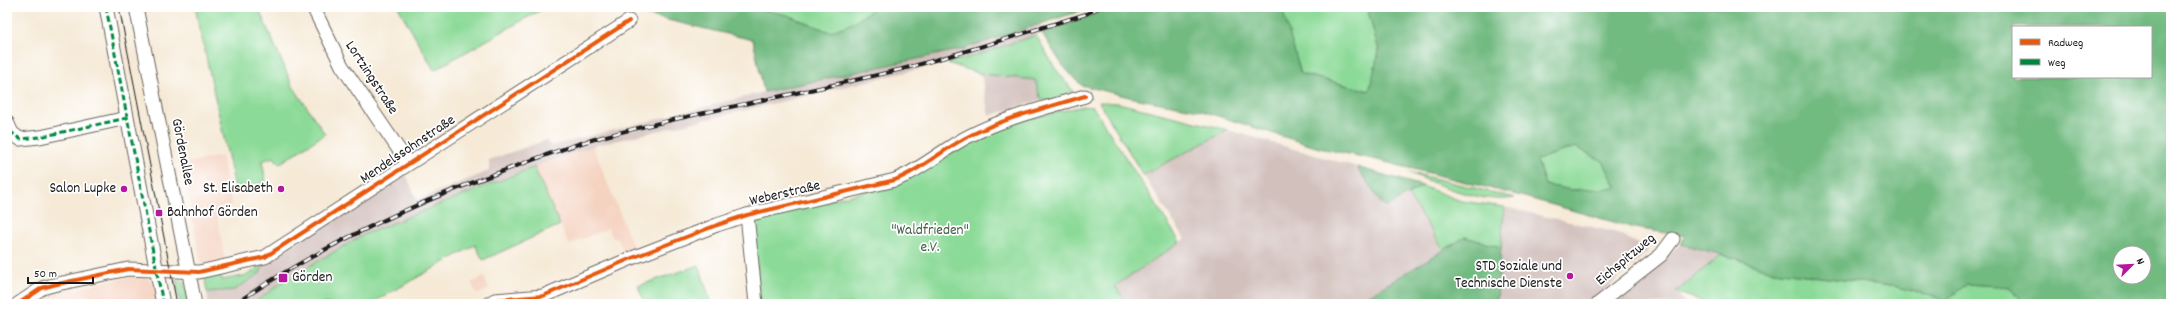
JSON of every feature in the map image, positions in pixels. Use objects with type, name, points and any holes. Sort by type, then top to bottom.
[{"type":"street","points":[[106,7],[163,304]]},
{"type":"street","name":"Gördenallee","points":[[136,7],[195,304]]},
{"type":"street","name":"Lortzingstraße","points":[[313,7],[342,66],[408,163]]},
{"type":"street","name":"Mendelssohnstraße","points":[[18,304],[42,288],[128,269],[157,269],[199,272],[265,257],[629,21]]},
{"type":"street","name":"Weberstraße","points":[[488,304],[495,300],[544,296],[640,255],[747,215],[895,180],[912,173],[969,136],[1004,120],[1084,96]]},
{"type":"street","points":[[7,122],[12,133],[20,139],[40,137],[127,118]]},
{"type":"street","points":[[747,215],[756,304]]},
{"type":"street","name":"Eichspitzweg","points":[[1598,304],[1661,255],[1674,239]]},
{"type":"shaded area","points":[[1040,25],[1042,33],[974,56],[593,146],[514,174],[365,234],[282,282],[253,304],[208,304],[207,292],[234,290],[260,273],[264,264],[405,172],[417,200],[489,171],[489,160],[546,140],[551,146],[764,92],[963,49]]},
{"type":"shaded area","points":[[981,74],[1035,80],[1041,100],[989,116]]},
{"type":"shaded area","points":[[1228,130],[1357,167],[1381,203],[1387,207],[1408,195],[1444,250],[1355,304],[1127,304],[1114,286],[1185,239],[1143,175]]},
{"type":"shaded area","points":[[593,146],[634,249],[624,252],[617,237],[613,239],[608,228],[569,245],[534,167]]},
{"type":"shaded area","points":[[222,156],[232,205],[216,209],[225,261],[201,265],[182,164]]},
{"type":"shaded area","points":[[1504,207],[1618,233],[1649,250],[1590,304],[1492,304],[1497,300]]},
{"type":"shaded area","points":[[1681,244],[1721,255],[1677,292],[1685,304],[1603,304]]},
{"type":"shaded area","points":[[130,277],[146,278],[150,280],[156,288],[159,304],[29,304],[51,293]]},
{"type":"shaded area","points":[[484,277],[489,289],[477,295],[471,283]]},
{"type":"green space","points":[[195,7],[258,7],[292,85],[325,134],[279,164],[274,157],[262,161],[266,183],[235,188]]},
{"type":"green space","points":[[398,7],[546,7],[434,70]]},
{"type":"green space","points":[[612,7],[750,7],[787,15],[830,32],[855,22],[876,7],[1093,7],[963,49],[764,92],[753,40]]},
{"type":"green space","points":[[750,7],[876,7],[855,22],[830,32],[787,15]]},
{"type":"green space","points":[[1107,7],[1291,7],[1284,15],[1301,74],[1369,91],[1379,51],[1367,7],[2171,7],[2171,297],[2166,304],[2025,304],[2010,287],[1967,284],[1946,300],[1898,287],[1766,270],[1738,259],[1681,244],[1685,236],[1635,228],[1521,196],[1373,159],[1319,148],[1199,110],[1133,98],[1081,85],[1063,66],[1042,33],[1087,17]],"holes":[[[1575,147],[1603,161],[1617,188],[1573,190],[1545,185],[1537,160]]]},
{"type":"green space","points":[[1291,7],[1367,7],[1379,51],[1370,91],[1301,74],[1283,15]]},
{"type":"green space","points":[[1036,35],[1055,68],[1073,91],[1052,101],[1041,100],[1035,80],[981,74],[947,63],[974,56]]},
{"type":"green space","points":[[1099,102],[1118,103],[1228,130],[1143,175]]},
{"type":"green space","name":"\"Waldfrieden\" e.V.","points":[[1083,106],[1093,107],[1180,242],[1115,286],[1127,304],[759,304],[754,230],[755,222],[761,217],[892,185],[963,144],[1006,124]]},
{"type":"green space","points":[[1575,147],[1603,161],[1617,189],[1573,190],[1545,185],[1537,160]]},
{"type":"green space","points":[[534,167],[560,225],[483,260],[475,245],[370,304],[253,304],[282,282],[365,234]]},
{"type":"green space","points":[[1357,167],[1422,186],[1387,207],[1381,203]]},
{"type":"green space","points":[[1408,172],[1515,198],[1502,199],[1475,196],[1446,188]]},
{"type":"green space","points":[[1422,186],[1461,201],[1504,207],[1501,247],[1465,237],[1444,250],[1408,195]]},
{"type":"green space","points":[[1465,237],[1501,247],[1497,300],[1492,304],[1355,304]]},
{"type":"green space","points":[[1721,255],[1738,259],[1766,270],[1898,287],[1946,300],[1967,284],[2010,287],[2025,304],[1710,304],[1676,292]]},
{"type":"green space","points":[[264,264],[260,273],[234,290],[207,292],[205,279],[220,270],[222,280],[248,275]]},
{"type":"green space","points":[[699,265],[711,304],[645,304],[638,286]]},
{"type":"green space","points":[[176,280],[184,282],[189,304],[180,304]]},
{"type":"tram line","points":[[119,7],[177,304]]},
{"type":"railway","points":[[235,304],[298,264],[365,229],[433,198],[539,157],[589,141],[638,128],[915,66],[1086,14],[1100,7]]},
{"type":"marked path","points":[[106,7],[163,304]]},
{"type":"marked path","points":[[7,122],[12,133],[20,139],[40,137],[127,118]]},
{"type":"cycle path","points":[[18,304],[42,288],[128,269],[199,272],[265,257],[629,21]]},
{"type":"cycle path","points":[[488,304],[495,300],[543,296],[632,258],[747,215],[895,180],[915,170],[971,135],[1027,113],[1085,96]]},
{"type":"place","name":"Salon Lupke","points":[[124,189]]},
{"type":"place","name":"St. Elisabeth","points":[[281,189]]},
{"type":"place","name":"Bahnhof Görden","points":[[159,213]]},
{"type":"place","name":"STD Soziale und Technische Dienste","points":[[1570,276]]},
{"type":"place","name":"Görden","points":[[283,278]]}]
